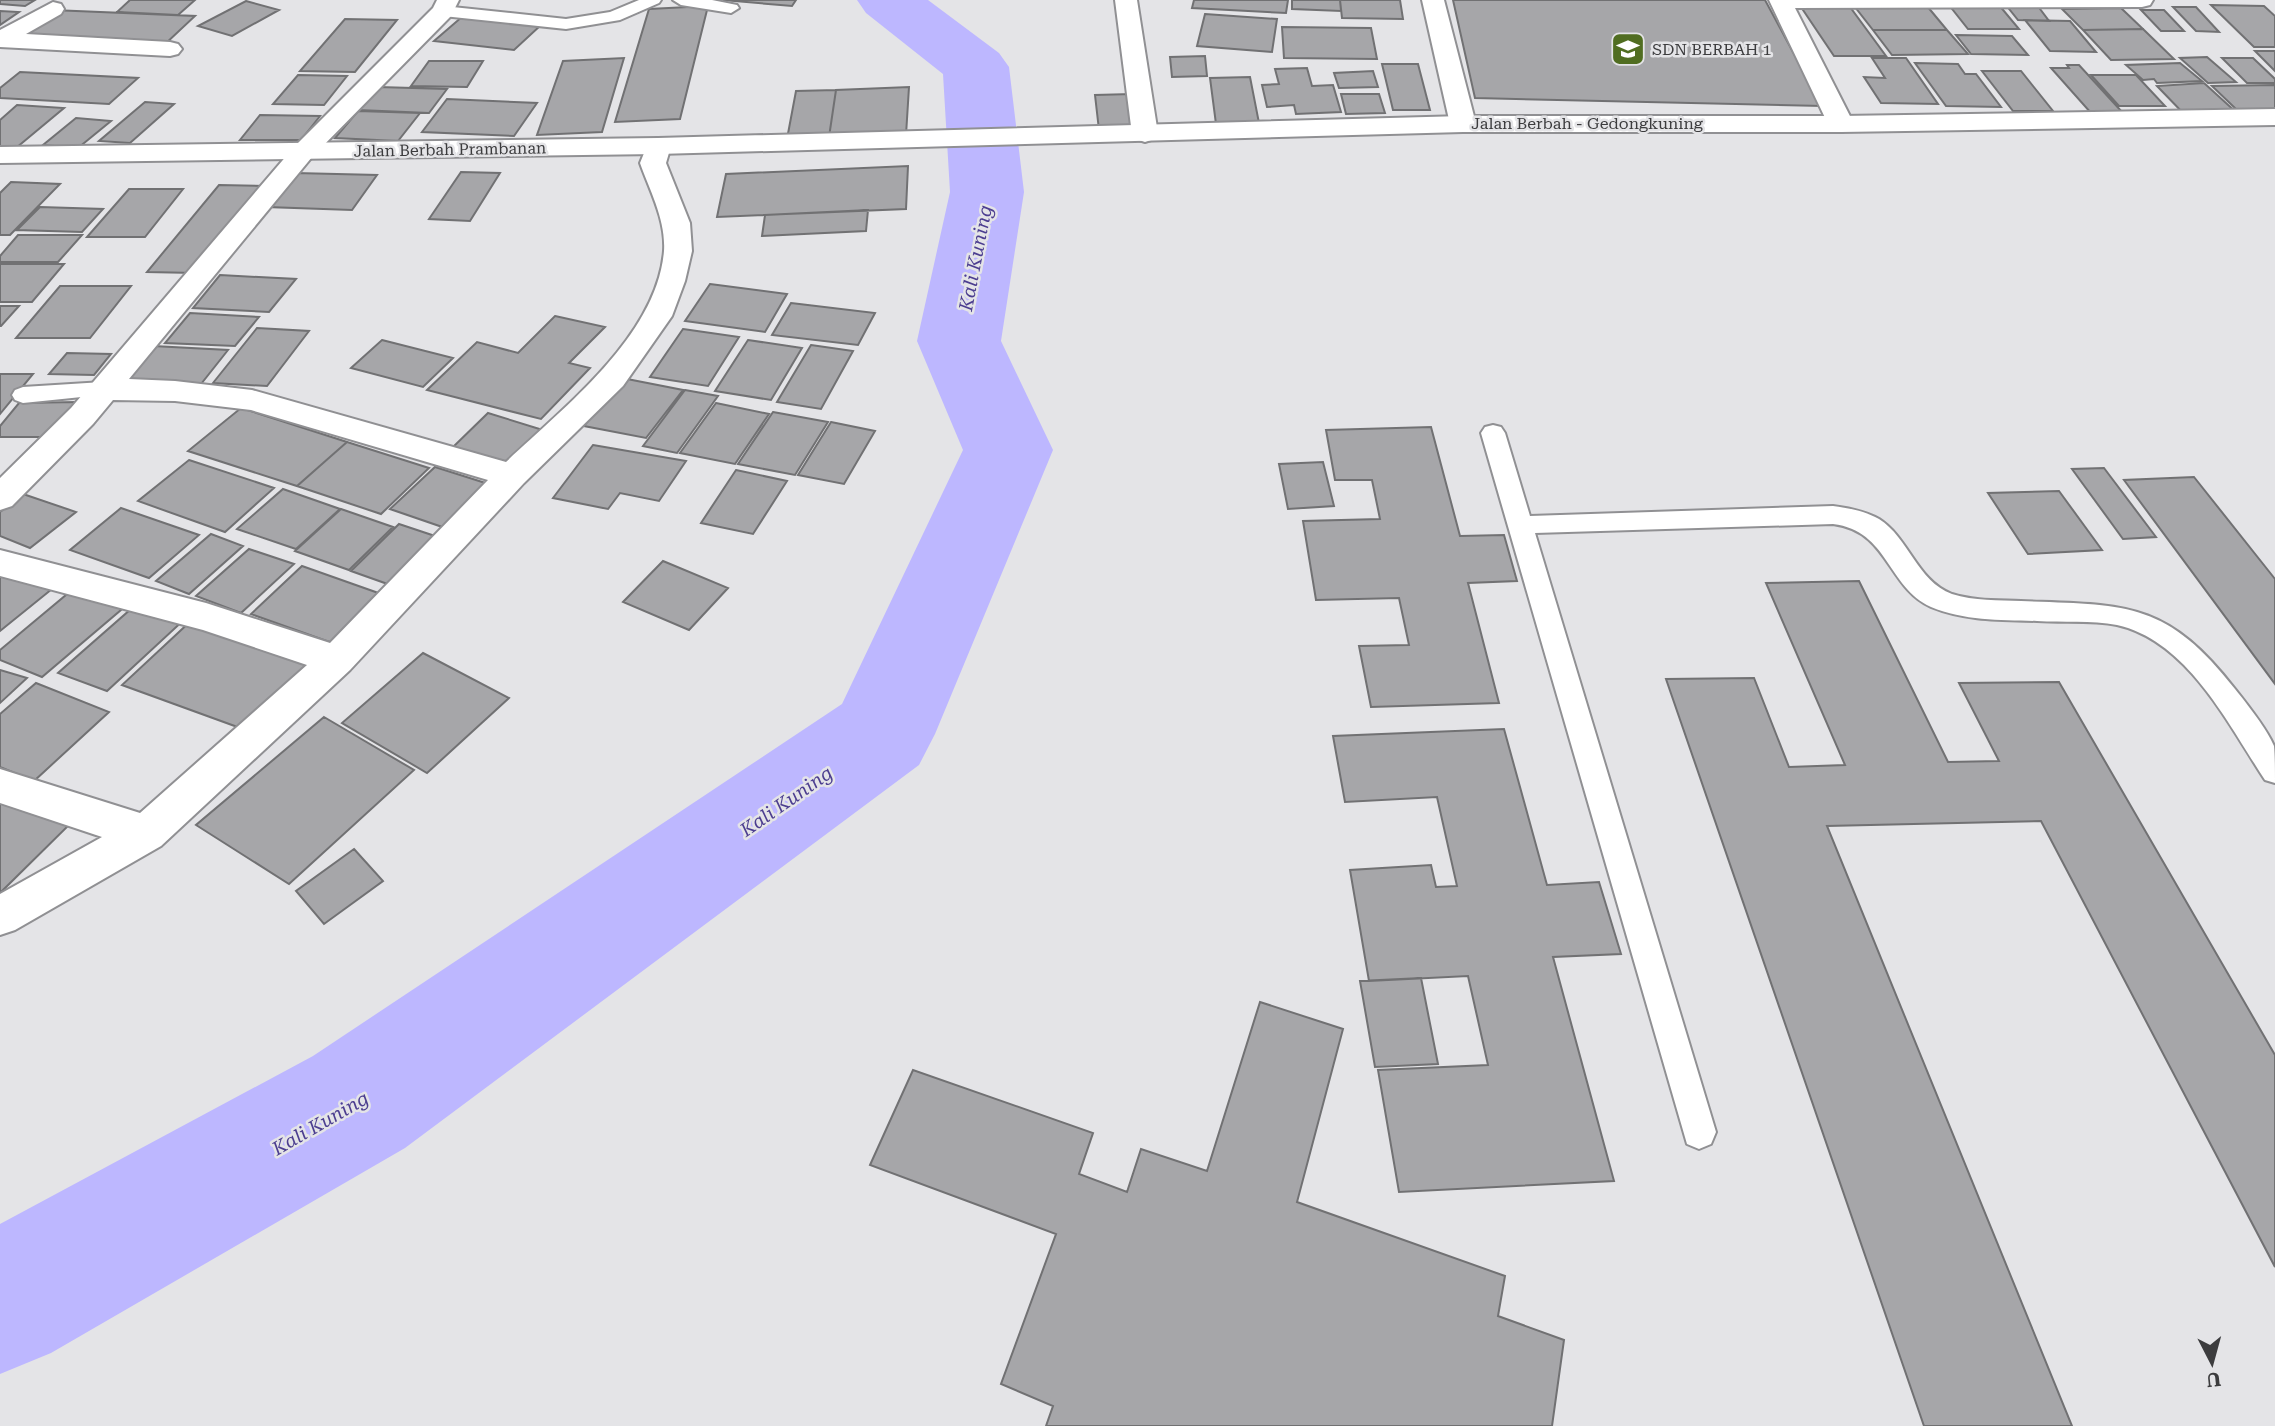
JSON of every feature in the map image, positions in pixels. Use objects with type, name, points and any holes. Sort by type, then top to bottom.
[{"type":"street","points":[[1126,0],[1145,134]]},
{"type":"street","points":[[1433,0],[1463,124]]},
{"type":"street","points":[[1841,124],[1780,0],[2143,0]]},
{"type":"street","points":[[3,492],[54,446],[303,152],[446,6]]},
{"type":"street","points":[[0,40],[53,9]]},
{"type":"street","points":[[0,40],[170,49]]},
{"type":"street","name":"Jalan Berbah - Gedongkuning","points":[[900,139],[1463,124],[1841,124],[2275,117]]},
{"type":"street","name":"Jalan Berbah Prambanan","points":[[0,155],[658,146],[900,139]]},
{"type":"street","points":[[0,916],[146,833],[337,660],[512,475],[612,379],[657,316],[671,281],[678,251],[676,223],[653,163],[658,146]]},
{"type":"street","points":[[103,390],[175,391],[252,400],[512,475]]},
{"type":"street","points":[[0,563],[206,617],[337,660]]},
{"type":"street","points":[[0,786],[146,833]]},
{"type":"lane","points":[[446,6],[566,24],[614,16],[653,0]]},
{"type":"lane","points":[[681,0],[731,8]]},
{"type":"lane","points":[[23,395],[103,390]]},
{"type":"lane","points":[[1493,433],[1699,1132]]},
{"type":"lane","points":[[1520,524],[1833,515],[1859,518],[1878,531],[1916,582],[1930,595],[1974,608],[2120,616],[2157,630],[2206,671],[2275,771]]},
{"type":"building","points":[[0,0],[35,0],[25,6],[0,4]]},
{"type":"building","points":[[130,0],[195,0],[178,15],[117,12]]},
{"type":"building","points":[[723,0],[796,0],[792,6]]},
{"type":"building","points":[[1194,0],[1288,0],[1286,13],[1192,8]]},
{"type":"building","points":[[1292,0],[1340,0],[1341,11],[1292,9]]},
{"type":"building","points":[[1340,0],[1400,0],[1403,19],[1342,18]]},
{"type":"building","name":"SDN BERBAH 1","points":[[1453,0],[1765,0],[1822,106],[1475,98]]},
{"type":"building","points":[[246,1],[279,10],[232,36],[198,26]]},
{"type":"building","points":[[1949,5],[1999,5],[2019,29],[1968,29]]},
{"type":"building","points":[[2006,5],[2037,5],[2049,21],[2018,20]]},
{"type":"building","points":[[2211,5],[2264,6],[2275,16],[2275,47],[2254,47]]},
{"type":"building","points":[[708,6],[680,119],[615,122],[649,9]]},
{"type":"building","points":[[1927,6],[1947,30],[1873,30],[1855,7]]},
{"type":"building","points":[[1801,7],[1850,7],[1886,56],[1834,56]]},
{"type":"building","points":[[2173,7],[2196,7],[2219,32],[2196,31]]},
{"type":"building","points":[[2121,8],[2143,29],[2083,30],[2062,9]]},
{"type":"building","points":[[52,10],[195,16],[163,46],[16,39]]},
{"type":"building","points":[[2141,10],[2164,10],[2184,31],[2161,31]]},
{"type":"building","points":[[0,11],[19,12],[0,25]]},
{"type":"building","points":[[1205,14],[1277,19],[1272,52],[1197,46]]},
{"type":"building","points":[[463,16],[541,25],[514,50],[434,41]]},
{"type":"building","points":[[345,19],[397,20],[355,72],[300,71]]},
{"type":"building","points":[[2025,20],[2070,21],[2096,52],[2050,51]]},
{"type":"building","points":[[1282,27],[1371,28],[1377,59],[1284,58]]},
{"type":"building","points":[[2143,29],[2174,59],[2111,60],[2083,30]]},
{"type":"building","points":[[1873,30],[1947,30],[1968,54],[1892,55]]},
{"type":"building","points":[[1956,35],[2012,36],[2028,55],[1971,54]]},
{"type":"building","points":[[2255,51],[2275,51],[2275,71]]},
{"type":"building","points":[[1205,56],[1207,76],[1172,77],[1170,57]]},
{"type":"building","points":[[2207,57],[2236,82],[2208,83],[2180,58]]},
{"type":"building","points":[[624,58],[602,132],[537,135],[563,61]]},
{"type":"building","points":[[1872,58],[1906,58],[1938,104],[1881,103],[1864,77],[1885,78]]},
{"type":"building","points":[[2222,58],[2253,58],[2275,79],[2275,83],[2247,83]]},
{"type":"building","points":[[429,61],[483,61],[467,87],[411,86]]},
{"type":"building","points":[[1915,63],[1958,64],[1965,74],[1976,74],[2001,107],[1946,106]]},
{"type":"building","points":[[2180,63],[2202,81],[2157,83],[2154,79],[2143,80],[2126,65]]},
{"type":"building","points":[[1382,64],[1418,64],[1430,110],[1393,110]]},
{"type":"building","points":[[2067,65],[2079,65],[2123,113],[2091,113],[2051,68],[2069,68]]},
{"type":"building","points":[[1307,68],[1312,86],[1333,85],[1341,112],[1296,114],[1294,105],[1267,107],[1262,85],[1279,84],[1275,69]]},
{"type":"building","points":[[1373,71],[1378,87],[1339,88],[1334,73]]},
{"type":"building","points":[[1982,71],[2021,71],[2053,111],[2013,111]]},
{"type":"building","points":[[20,72],[138,78],[109,104],[0,98],[0,88]]},
{"type":"building","points":[[298,75],[347,76],[324,105],[273,104]]},
{"type":"building","points":[[2091,75],[2136,75],[2165,106],[2119,106]]},
{"type":"building","points":[[1250,77],[1259,123],[1216,124],[1210,78]]},
{"type":"building","points":[[2204,83],[2237,113],[2185,115],[2157,86]]},
{"type":"building","points":[[2275,85],[2275,109],[2237,110],[2212,86]]},
{"type":"building","points":[[378,87],[447,89],[429,113],[358,110]]},
{"type":"building","points":[[909,87],[906,135],[829,137],[836,90]]},
{"type":"building","points":[[836,90],[829,137],[787,139],[796,91]]},
{"type":"building","points":[[1132,94],[1137,128],[1099,130],[1095,95]]},
{"type":"building","points":[[1341,94],[1379,94],[1385,113],[1346,114]]},
{"type":"building","points":[[447,99],[537,103],[514,136],[422,132]]},
{"type":"building","points":[[145,102],[174,104],[130,143],[99,141]]},
{"type":"building","points":[[17,105],[64,108],[16,148],[0,147],[0,120]]},
{"type":"building","points":[[358,111],[420,113],[398,141],[335,138]]},
{"type":"building","points":[[260,115],[320,116],[301,140],[240,140]]},
{"type":"building","points":[[76,118],[111,121],[78,148],[43,145]]},
{"type":"building","points":[[908,166],[906,209],[717,217],[726,174]]},
{"type":"building","points":[[461,172],[500,173],[470,221],[429,219]]},
{"type":"building","points":[[295,173],[377,175],[352,210],[267,207]]},
{"type":"building","points":[[11,182],[60,184],[10,235],[0,235],[0,193]]},
{"type":"building","points":[[219,185],[265,186],[196,273],[147,272]]},
{"type":"building","points":[[129,189],[183,189],[145,237],[87,237]]},
{"type":"building","points":[[40,207],[103,209],[82,232],[17,230]]},
{"type":"building","points":[[868,210],[866,231],[762,236],[765,215]]},
{"type":"building","points":[[18,235],[82,235],[58,262],[0,262],[0,256]]},
{"type":"building","points":[[0,264],[64,264],[32,302],[0,302]]},
{"type":"building","points":[[220,275],[296,279],[269,312],[193,308]]},
{"type":"building","points":[[710,284],[787,294],[765,332],[685,321]]},
{"type":"building","points":[[60,286],[131,286],[90,338],[16,338]]},
{"type":"building","points":[[791,303],[875,313],[858,345],[772,335]]},
{"type":"building","points":[[0,306],[19,306],[1,326],[0,326]]},
{"type":"building","points":[[190,313],[259,317],[235,346],[165,343]]},
{"type":"building","points":[[555,316],[605,327],[569,363],[590,368],[541,419],[427,390],[477,342],[518,353]]},
{"type":"building","points":[[257,328],[309,331],[267,386],[213,383]]},
{"type":"building","points":[[683,329],[739,337],[708,386],[650,377]]},
{"type":"building","points":[[382,340],[453,358],[423,387],[351,368]]},
{"type":"building","points":[[748,340],[802,348],[771,400],[715,391]]},
{"type":"building","points":[[811,345],[853,351],[821,409],[777,402]]},
{"type":"building","points":[[153,346],[228,350],[201,384],[124,380]]},
{"type":"building","points":[[67,353],[111,354],[94,375],[49,374]]},
{"type":"building","points":[[0,374],[33,374],[0,414]]},
{"type":"building","points":[[622,378],[683,390],[646,438],[584,426]]},
{"type":"building","points":[[685,390],[718,396],[677,453],[643,446]]},
{"type":"building","points":[[77,402],[52,437],[0,437],[0,426],[19,403]]},
{"type":"building","points":[[716,403],[769,414],[735,464],[680,453]]},
{"type":"building","points":[[241,408],[347,442],[297,486],[188,451]]},
{"type":"building","points":[[773,412],[828,422],[795,475],[738,464]]},
{"type":"building","points":[[488,413],[546,431],[511,465],[453,447]]},
{"type":"building","points":[[831,422],[875,431],[844,484],[798,475]]},
{"type":"building","points":[[1431,427],[1460,536],[1504,535],[1517,581],[1468,583],[1499,703],[1371,707],[1359,646],[1409,645],[1399,598],[1316,600],[1303,521],[1380,519],[1372,480],[1335,480],[1326,430]]},
{"type":"building","points":[[347,442],[429,468],[381,514],[297,486]]},
{"type":"building","points":[[593,445],[686,461],[659,501],[620,493],[608,509],[553,498]]},
{"type":"building","points":[[189,460],[274,488],[225,532],[138,501]]},
{"type":"building","points":[[1323,462],[1334,506],[1288,509],[1279,464]]},
{"type":"building","points":[[435,467],[498,487],[454,531],[390,509]]},
{"type":"building","points":[[2104,468],[2156,537],[2123,539],[2072,469]]},
{"type":"building","points":[[736,470],[787,481],[753,534],[701,523]]},
{"type":"building","points":[[2194,477],[2275,579],[2275,684],[2124,480]]},
{"type":"building","points":[[283,489],[340,509],[296,549],[237,529]]},
{"type":"building","points":[[2059,491],[2102,550],[2028,554],[1988,493]]},
{"type":"building","points":[[23,494],[76,512],[30,548],[0,536],[0,512]]},
{"type":"building","points":[[121,508],[199,535],[149,578],[70,550]]},
{"type":"building","points":[[341,509],[393,527],[349,570],[295,551]]},
{"type":"building","points":[[399,524],[444,539],[396,587],[351,571]]},
{"type":"building","points":[[211,534],[243,546],[189,594],[156,581]]},
{"type":"building","points":[[249,549],[294,564],[241,613],[196,596]]},
{"type":"building","points":[[663,561],[728,588],[689,630],[623,602]]},
{"type":"building","points":[[302,566],[384,595],[335,644],[251,614]]},
{"type":"building","points":[[0,575],[52,589],[0,631]]},
{"type":"building","points":[[1859,581],[1948,762],[1999,761],[1959,683],[2059,682],[2275,1055],[2275,1267],[2041,821],[1827,826],[2072,1426],[1924,1426],[1666,679],[1754,678],[1789,767],[1845,765],[1766,583]]},
{"type":"building","points":[[78,585],[128,604],[42,677],[0,660],[0,650]]},
{"type":"building","points":[[139,602],[186,618],[107,691],[58,673]]},
{"type":"building","points":[[193,619],[311,660],[243,729],[122,685]]},
{"type":"building","points":[[423,653],[509,698],[427,773],[342,723]]},
{"type":"building","points":[[0,670],[27,678],[0,703]]},
{"type":"building","points":[[36,683],[109,712],[34,781],[0,767],[0,714]]},
{"type":"building","points":[[324,717],[414,770],[289,884],[196,825]]},
{"type":"building","points":[[1504,729],[1547,885],[1599,882],[1621,954],[1553,957],[1614,1181],[1399,1192],[1378,1070],[1488,1065],[1468,976],[1369,981],[1350,870],[1431,865],[1436,887],[1457,886],[1437,797],[1345,802],[1333,736]]},
{"type":"building","points":[[4,799],[71,823],[0,893],[0,803]]},
{"type":"building","points":[[354,849],[383,881],[324,924],[296,891]]},
{"type":"building","points":[[1421,978],[1438,1064],[1375,1067],[1360,981]]},
{"type":"building","points":[[1260,1002],[1343,1029],[1297,1202],[1505,1276],[1498,1316],[1564,1340],[1552,1426],[1046,1426],[1053,1406],[1001,1384],[1056,1234],[870,1165],[913,1070],[1093,1133],[1079,1174],[1127,1192],[1141,1149],[1207,1171]]},
{"type":"waterway","name":"Kali Kuning","points":[[0,1302],[359,1102],[881,734],[1008,450],[959,341],[987,192],[976,67],[888,0]]},
{"type":"place","name":"SDN BERBAH 1","points":[[1628,49]]}]
